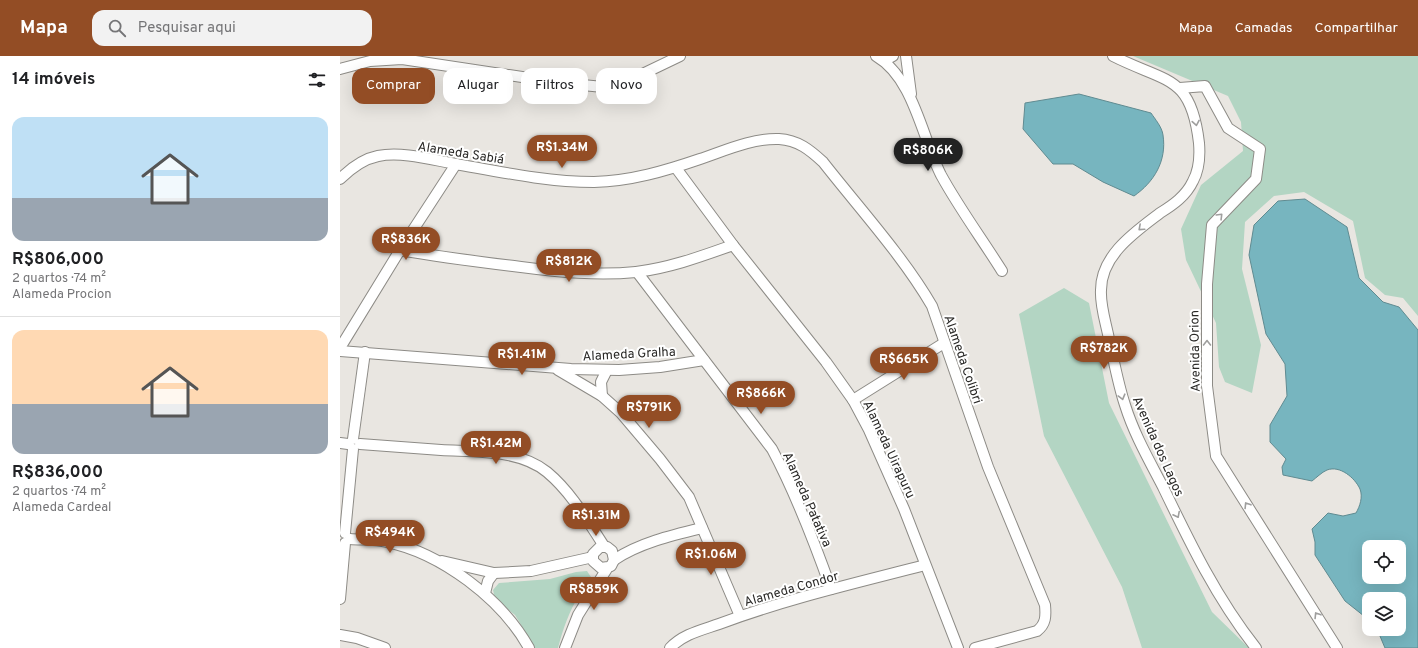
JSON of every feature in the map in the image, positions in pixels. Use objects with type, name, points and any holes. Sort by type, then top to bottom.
[{"type":"street","points":[[340,69],[369,58],[402,59],[562,83],[603,86],[615,85],[628,81],[680,56]]},
{"type":"street","points":[[906,56],[913,105]]},
{"type":"street","name":"Avenida dos Lagos","points":[[1113,56],[1167,79],[1180,88],[1194,113],[1200,151],[1196,176],[1188,190],[1177,201],[1147,223],[1114,253],[1102,277],[1100,290],[1103,312],[1121,392],[1136,432],[1209,579],[1234,621],[1256,648]]},
{"type":"street","points":[[884,58],[906,88],[929,150],[941,175],[1002,271]]},
{"type":"street","name":"Avenida Orion","points":[[1180,88],[1205,86],[1228,128],[1260,149],[1256,179],[1212,225],[1206,284],[1206,386],[1216,456],[1338,648]]},
{"type":"street","name":"Alameda Sabiá","points":[[340,179],[359,164],[378,156],[406,156],[562,180],[594,182],[621,180],[676,168],[734,148],[759,142],[778,139],[794,142]]},
{"type":"street","name":"Alameda Colibri","points":[[794,142],[809,149],[823,162],[907,268],[921,287],[932,306],[988,467],[1045,605],[1045,622],[1042,628],[1037,631],[975,648]]},
{"type":"street","points":[[340,348],[400,250],[456,164]]},
{"type":"street","name":"Alameda Uirapuru","points":[[676,168],[733,246],[826,362],[853,400],[869,430],[904,509],[958,648]]},
{"type":"street","points":[[400,250],[457,259],[595,274],[637,272],[684,262],[733,246]]},
{"type":"street","name":"Alameda Patativa","points":[[637,272],[772,449],[805,519],[831,589]]},
{"type":"street","points":[[853,400],[944,343]]},
{"type":"street","name":"Alameda Gralha","points":[[340,351],[554,368],[606,370],[660,367],[704,360]]},
{"type":"street","points":[[340,599],[351,444],[365,352]]},
{"type":"street","points":[[554,368],[602,396],[621,413],[660,459],[689,497],[740,616]]},
{"type":"street","points":[[602,396],[601,382],[606,370]]},
{"type":"street","points":[[351,444],[488,453],[526,460],[546,472],[561,485],[578,506],[604,546],[612,551],[611,564]]},
{"type":"street","points":[[565,648],[578,616],[611,564],[625,553],[653,542],[702,528]]},
{"type":"street","points":[[344,539],[386,542],[406,548],[432,559],[486,593],[506,615],[529,648]]},
{"type":"street","points":[[593,557],[597,548],[604,546]]},
{"type":"street","points":[[593,557],[598,566],[611,564]]},
{"type":"street","points":[[432,559],[494,573],[531,571],[593,557]]},
{"type":"street","name":"Alameda Condor","points":[[670,648],[687,635],[740,616],[831,589],[925,565]]},
{"type":"street","points":[[486,593],[488,581],[494,573]]},
{"type":"street","points":[[340,635],[357,638],[386,648]]},
{"type":"green space","points":[[1133,56],[1418,56],[1418,316],[1403,298],[1385,295],[1365,278],[1353,221],[1304,192],[1274,196],[1245,222],[1242,269],[1261,345],[1252,393],[1225,382],[1219,367],[1216,323],[1186,260],[1181,229],[1201,185],[1243,151],[1241,122],[1228,96]]},
{"type":"green space","points":[[1064,288],[1089,303],[1109,403],[1212,612],[1249,648],[1142,648],[1122,587],[1044,436],[1019,314]]},
{"type":"green space","points":[[587,571],[591,577],[590,580],[572,608],[564,627],[558,648],[535,648],[515,615],[495,599],[493,590],[499,583],[550,579],[576,572]]},
{"type":"water","points":[[1079,94],[1151,113],[1160,126],[1164,145],[1161,162],[1158,170],[1148,184],[1134,196],[1103,182],[1073,164],[1053,164],[1023,129],[1025,103]]},
{"type":"water","points":[[1305,199],[1347,227],[1359,278],[1383,302],[1399,307],[1418,330],[1418,648],[1385,648],[1380,636],[1406,636],[1406,592],[1362,592],[1362,614],[1345,601],[1315,555],[1315,542],[1312,529],[1328,513],[1343,516],[1356,513],[1361,498],[1361,492],[1358,485],[1351,477],[1337,469],[1327,470],[1312,481],[1283,475],[1282,467],[1286,459],[1270,442],[1270,425],[1287,396],[1285,364],[1266,334],[1249,255],[1254,225],[1278,201]]}]
